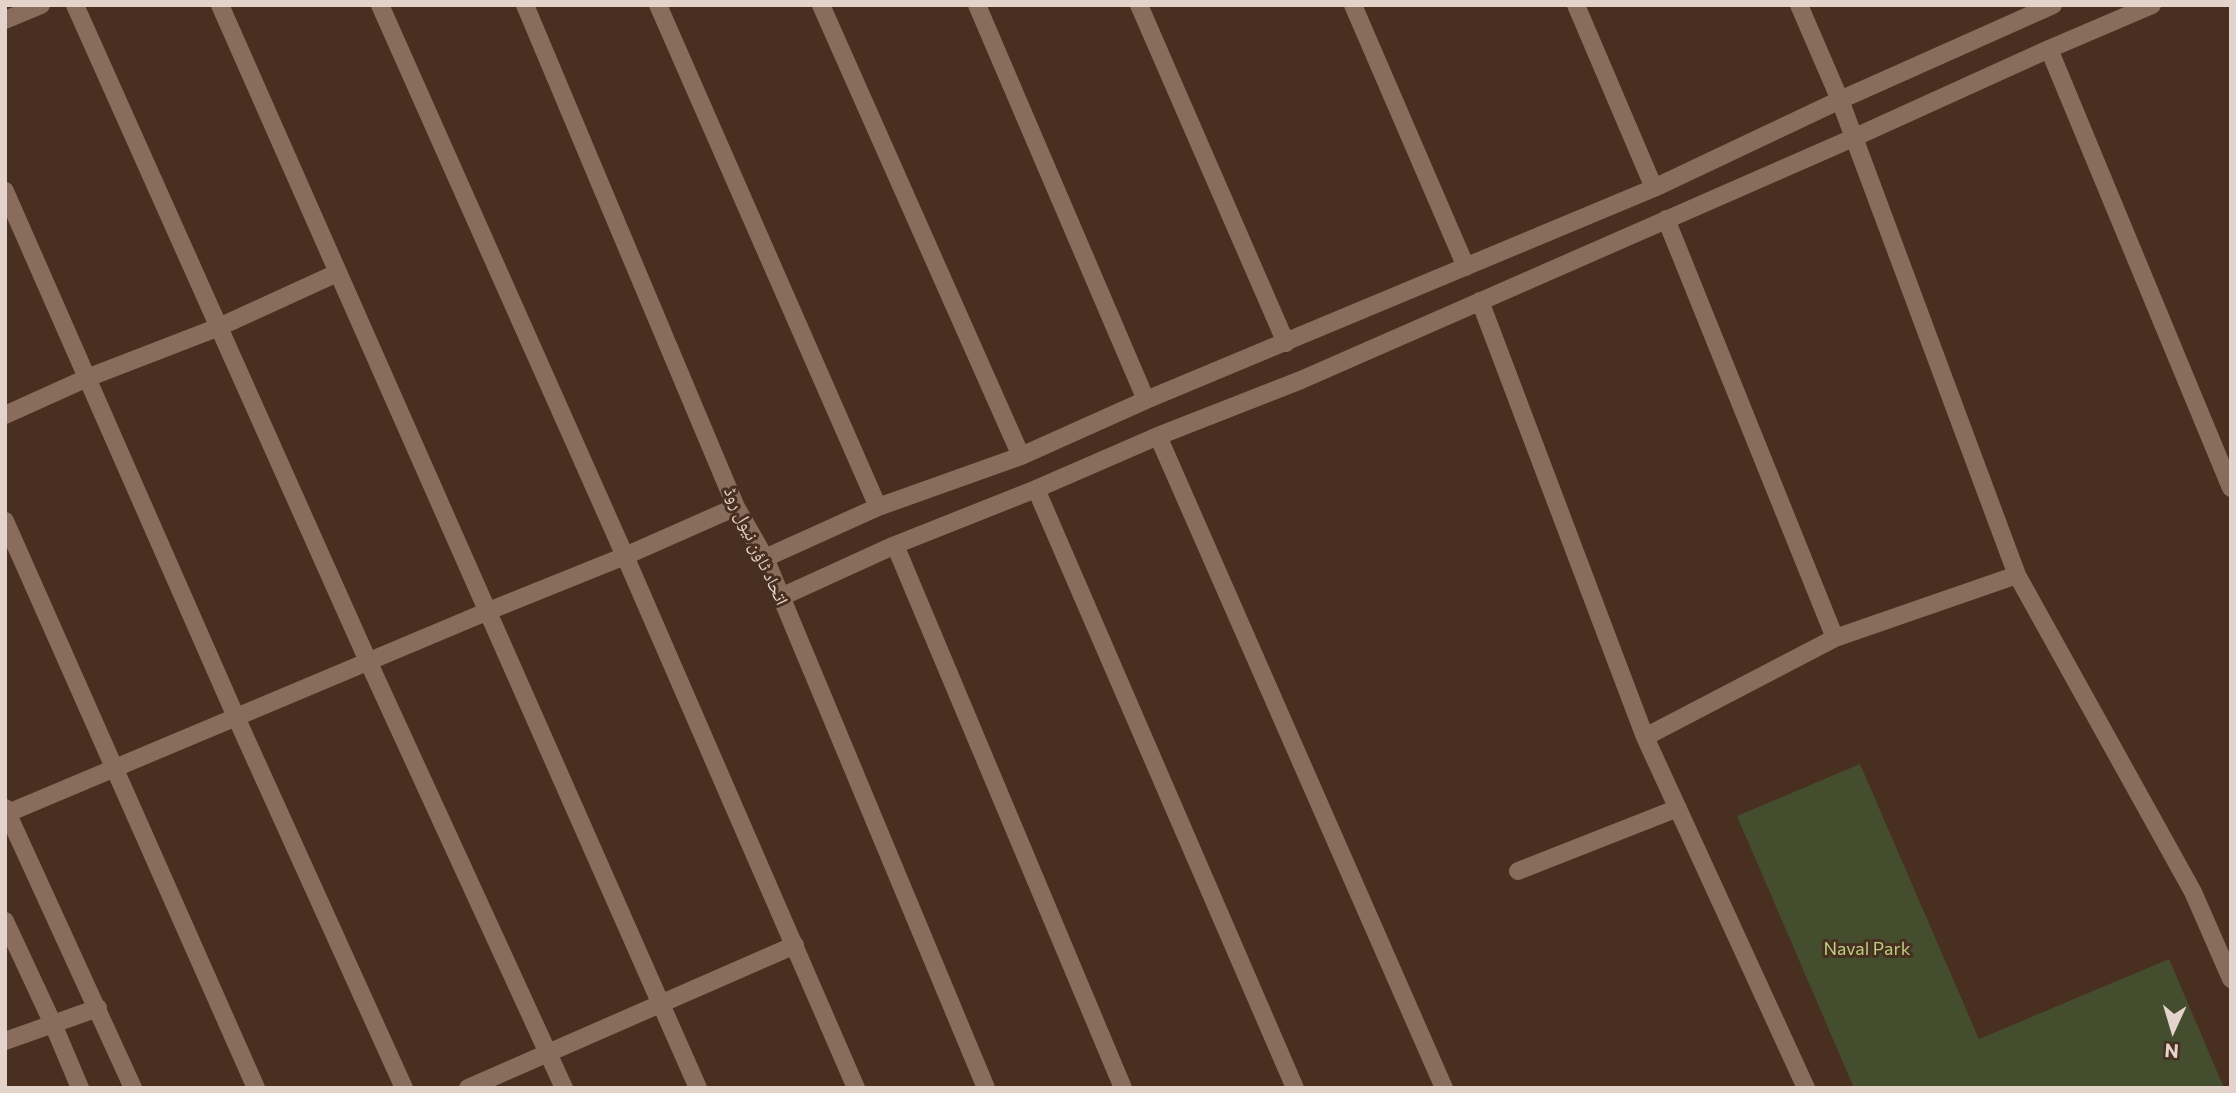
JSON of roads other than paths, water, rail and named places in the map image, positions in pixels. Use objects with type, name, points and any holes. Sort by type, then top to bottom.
[{"type":"street","points":[[5,20],[41,5]]},
{"type":"street","points":[[75,5],[368,661],[564,1088]]},
{"type":"street","points":[[220,5],[698,1088]]},
{"type":"street","points":[[380,5],[625,556],[856,1088]]},
{"type":"street","name":"اتحاد ٹاؤن نیول روڈ","points":[[525,5],[736,508],[765,558],[986,1088]]},
{"type":"street","points":[[658,5],[878,507]]},
{"type":"street","points":[[821,5],[1021,456]]},
{"type":"street","points":[[977,5],[1146,400]]},
{"type":"street","points":[[1139,5],[1286,343]]},
{"type":"street","points":[[1353,5],[1466,267]]},
{"type":"street","points":[[1576,5],[1654,188]]},
{"type":"street","points":[[1799,5],[1840,100],[2017,575],[2193,892],[2231,979]]},
{"type":"street","points":[[781,597],[895,545],[1301,380],[2152,5]]},
{"type":"street","points":[[765,558],[878,507],[1021,456],[1146,400],[1654,188],[2048,6]]},
{"type":"street","points":[[2049,49],[2231,488]]},
{"type":"street","points":[[5,191],[236,718],[404,1088]]},
{"type":"street","points":[[1667,219],[1835,638]]},
{"type":"street","points":[[5,415],[87,378],[219,327],[337,273]]},
{"type":"street","points":[[1480,301],[1645,737],[1806,1088]]},
{"type":"street","points":[[1158,436],[1444,1088]]},
{"type":"street","points":[[1036,489],[1295,1088]]},
{"type":"street","points":[[132,1088],[98,1008],[6,811],[236,718],[736,508]]},
{"type":"street","points":[[5,521],[256,1088]]},
{"type":"street","points":[[895,545],[1124,1088]]},
{"type":"street","points":[[1645,737],[1835,638],[2017,575]]},
{"type":"street","points":[[1518,871],[1678,808]]},
{"type":"street","points":[[5,921],[80,1088]]},
{"type":"street","points":[[468,1088],[794,945]]},
{"type":"street","points":[[5,1041],[98,1008]]},
{"type":"park label","name":"Naval Park","points":[[1867,949]]}]
